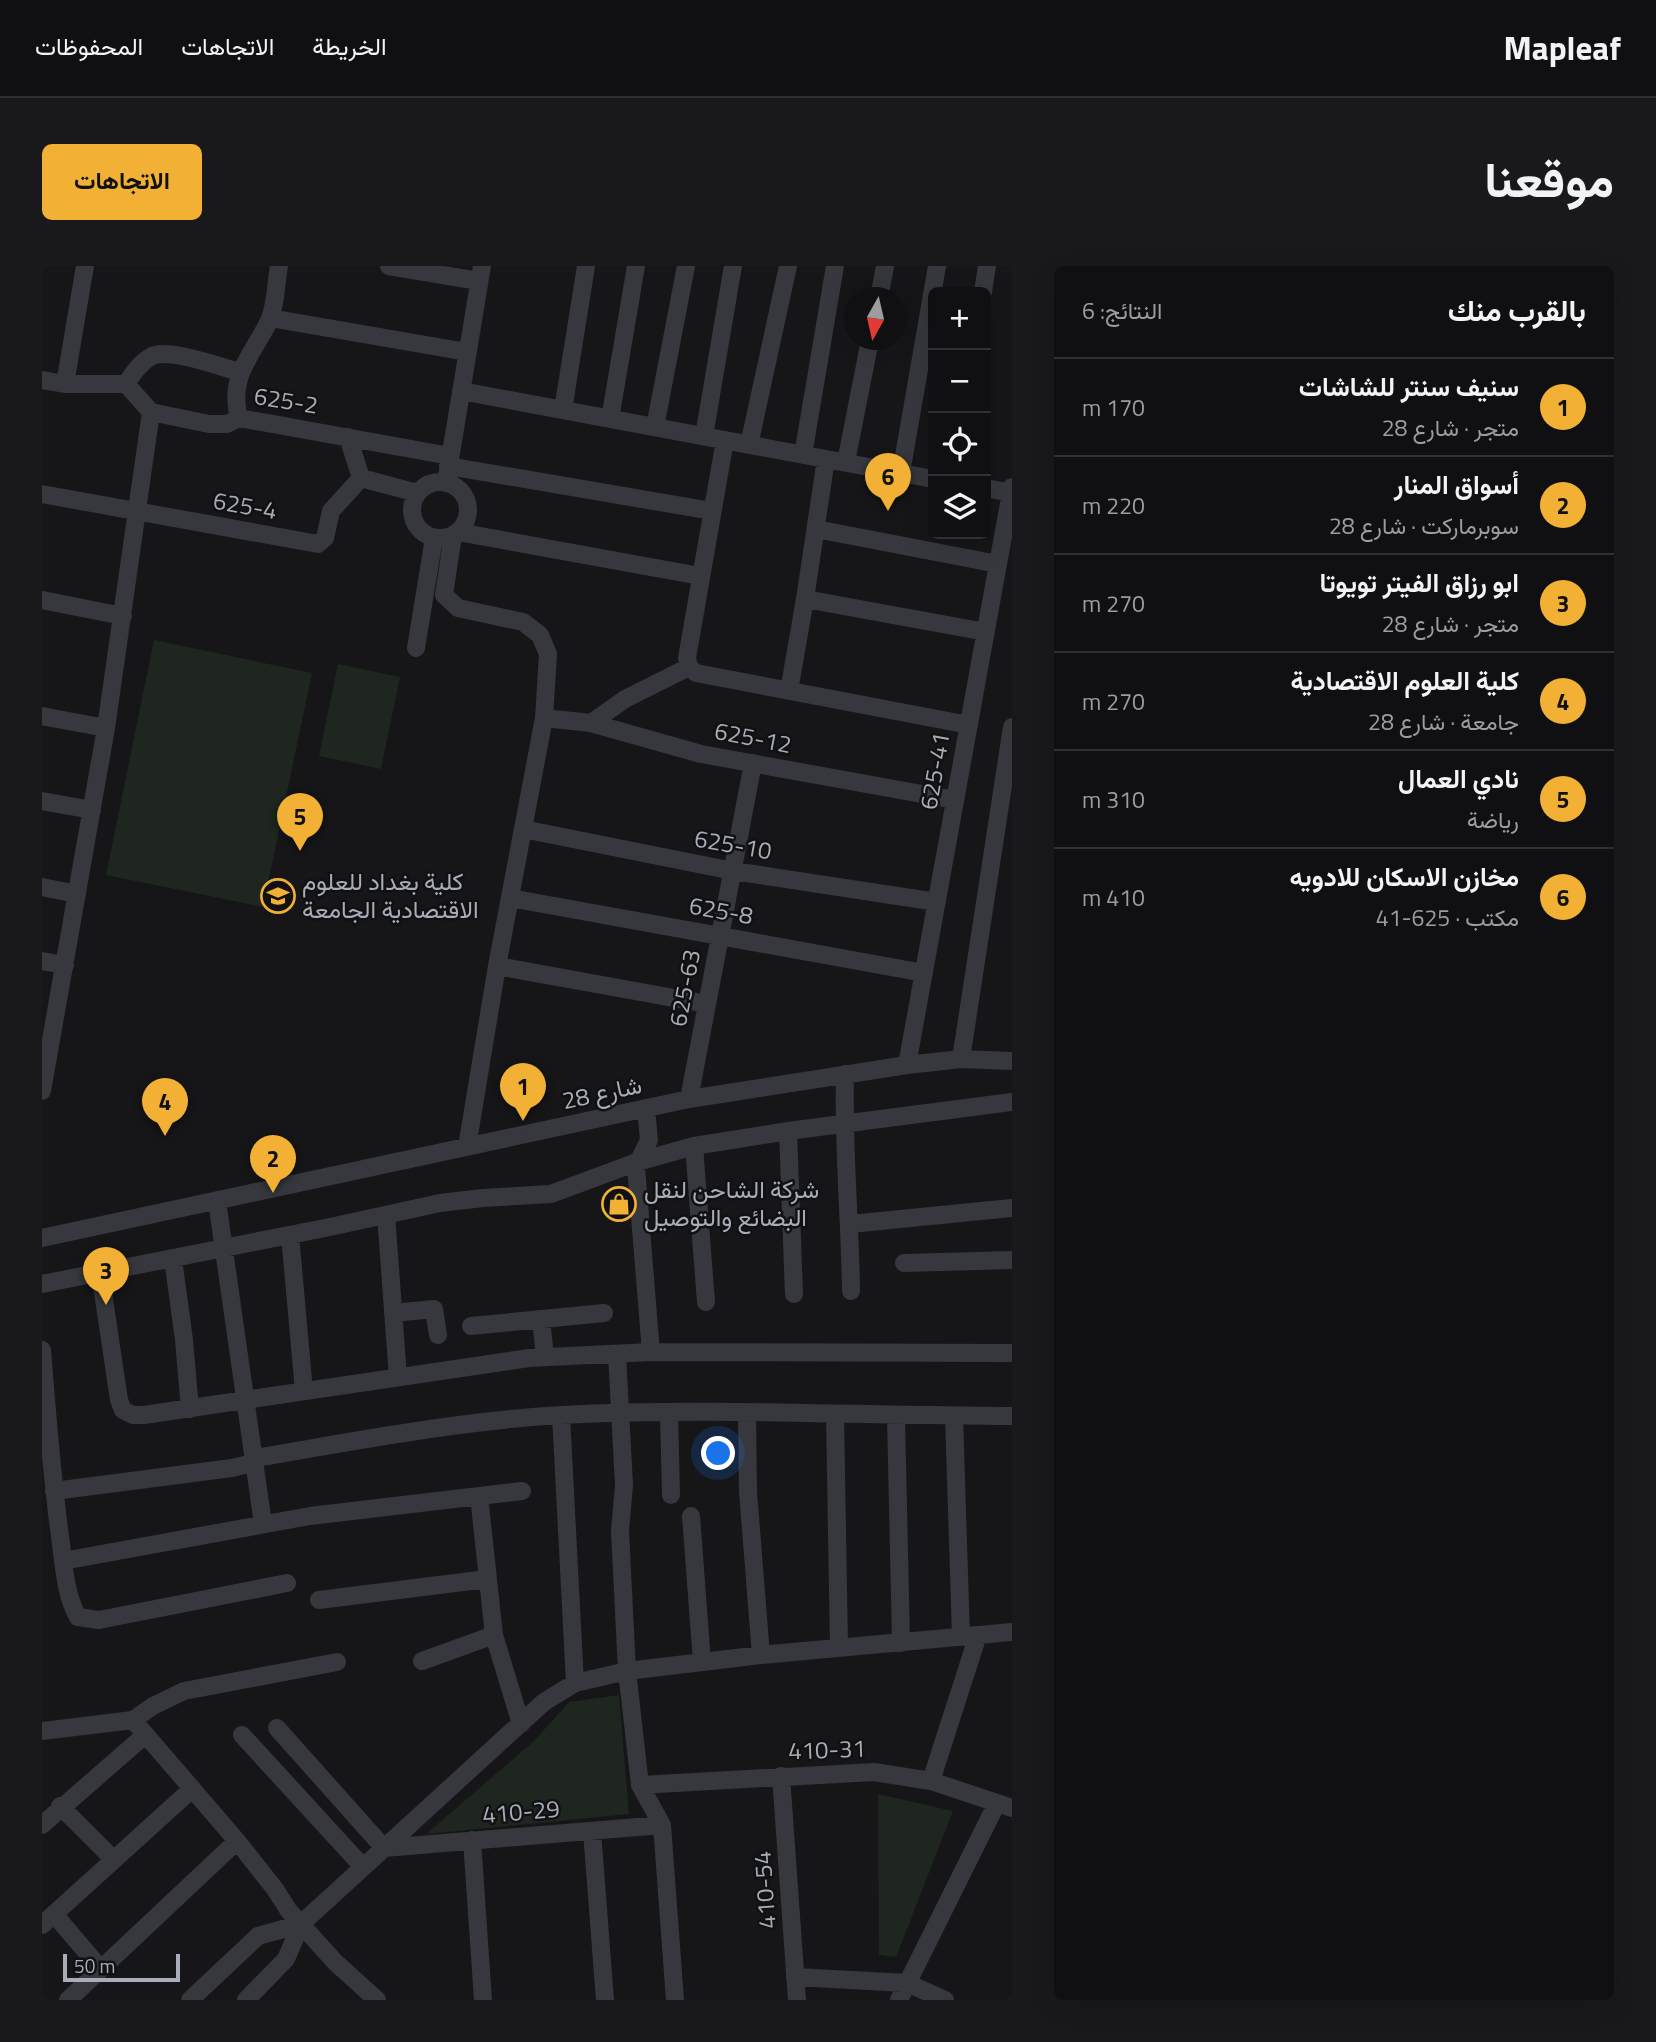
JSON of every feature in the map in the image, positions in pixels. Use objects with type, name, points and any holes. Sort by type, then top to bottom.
[{"type":"street","points":[[65,384],[85,266]]},
{"type":"street","points":[[239,418],[234,400],[240,372],[270,318],[279,266]]},
{"type":"street","points":[[389,266],[481,274],[448,468],[468,508],[464,525],[455,533],[444,595],[458,608],[523,622],[540,635],[548,654],[544,718],[497,966],[467,1147]]},
{"type":"street","points":[[563,410],[586,266]]},
{"type":"street","points":[[610,418],[636,266]]},
{"type":"street","points":[[656,427],[686,266]]},
{"type":"street","points":[[704,436],[733,266]]},
{"type":"street","points":[[750,445],[788,266]]},
{"type":"street","points":[[803,455],[835,266]]},
{"type":"street","points":[[881,287],[885,266]]},
{"type":"street","points":[[901,473],[937,266]]},
{"type":"street","points":[[984,287],[987,266]]},
{"type":"street","points":[[270,318],[467,352]]},
{"type":"street","points":[[846,462],[868,350]]},
{"type":"street","name":"625-2","points":[[126,384],[141,363],[154,355],[168,354],[240,372]]},
{"type":"street","points":[[42,380],[65,384],[126,384],[151,412],[106,727],[65,965],[45,1053],[42,1091]]},
{"type":"street","points":[[461,391],[928,478]]},
{"type":"street","name":"625-2","points":[[151,412],[209,424],[227,424],[239,418],[348,437],[448,468],[712,511]]},
{"type":"street","points":[[348,437],[361,478],[417,493]]},
{"type":"street","points":[[725,440],[700,576],[687,658],[689,667],[696,673],[969,725]]},
{"type":"street","points":[[789,691],[826,459]]},
{"type":"street","points":[[448,468],[417,493],[411,511],[418,528],[434,538],[455,533],[700,576]]},
{"type":"street","name":"625-4","points":[[42,494],[318,544],[325,538],[331,511],[361,478]]},
{"type":"street","points":[[991,488],[1011,490]]},
{"type":"street","name":"625-41","points":[[907,1065],[1011,490]]},
{"type":"street","points":[[816,529],[998,564]]},
{"type":"street","points":[[416,648],[434,538]]},
{"type":"street","points":[[805,599],[986,632]]},
{"type":"street","points":[[42,600],[123,616]]},
{"type":"street","points":[[591,723],[625,699],[689,667]]},
{"type":"street","points":[[42,716],[106,727]]},
{"type":"street","name":"625-12","points":[[544,718],[591,723],[701,754],[955,800]]},
{"type":"street","points":[[961,1059],[1012,727]]},
{"type":"street","name":"625-63","points":[[689,1099],[753,763]]},
{"type":"street","points":[[42,801],[92,810]]},
{"type":"street","name":"625-10","points":[[523,830],[733,871],[936,902]]},
{"type":"street","points":[[42,887],[77,894]]},
{"type":"street","name":"625-8","points":[[510,898],[924,972]]},
{"type":"street","points":[[42,961],[65,965]]},
{"type":"street","points":[[497,966],[707,1004]]},
{"type":"street","name":"شارع 28","points":[[42,1238],[689,1099],[907,1065],[961,1059],[1012,1061]]},
{"type":"street","points":[[845,1074],[844,1125],[851,1291]]},
{"type":"street","points":[[42,1284],[450,1202],[551,1194],[637,1162],[694,1146],[1012,1102]]},
{"type":"street","points":[[646,1108],[649,1140],[637,1162],[651,1352]]},
{"type":"street","points":[[788,1131],[794,1294]]},
{"type":"street","points":[[694,1146],[706,1302]]},
{"type":"street","points":[[217,1201],[263,1524]]},
{"type":"street","points":[[850,1224],[1012,1208]]},
{"type":"street","points":[[386,1215],[398,1377]]},
{"type":"street","points":[[290,1235],[304,1391]]},
{"type":"street","points":[[173,1259],[190,1409]]},
{"type":"street","points":[[904,1263],[1012,1260]]},
{"type":"street","points":[[100,1272],[119,1400],[123,1410],[133,1415],[545,1357],[651,1352],[1012,1353]]},
{"type":"street","points":[[393,1313],[434,1309],[438,1335]]},
{"type":"street","points":[[471,1326],[604,1313]]},
{"type":"street","points":[[541,1319],[545,1357]]},
{"type":"street","points":[[42,1350],[63,1561],[73,1609],[78,1618],[99,1620],[287,1583]]},
{"type":"street","points":[[617,1354],[624,1485],[620,1531],[626,1671],[640,1785],[662,1825],[675,2000]]},
{"type":"street","points":[[54,1491],[232,1468],[249,1464],[261,1457],[457,1424],[561,1415],[747,1412],[1012,1416]]},
{"type":"street","points":[[747,1412],[748,1492],[761,1655]]},
{"type":"street","points":[[670,1413],[671,1495]]},
{"type":"street","points":[[561,1415],[575,1683]]},
{"type":"street","points":[[835,1415],[839,1648]]},
{"type":"street","points":[[896,1416],[901,1643]]},
{"type":"street","points":[[931,1781],[969,1636],[954,1416]]},
{"type":"street","points":[[63,1561],[310,1516],[522,1491]]},
{"type":"street","points":[[478,1496],[494,1635],[521,1724]]},
{"type":"street","points":[[691,1516],[702,1662]]},
{"type":"street","points":[[319,1600],[488,1579]]},
{"type":"street","points":[[246,2000],[286,1959],[301,1924],[544,1702],[575,1683],[626,1671],[761,1655],[1012,1632]]},
{"type":"street","points":[[422,1661],[494,1635]]},
{"type":"street","points":[[42,1731],[132,1720],[184,1691],[337,1662]]},
{"type":"street","points":[[132,1720],[237,1841],[301,1924],[335,1962],[377,2000]]},
{"type":"street","points":[[277,1728],[384,1848]]},
{"type":"street","points":[[42,1825],[145,1735]]},
{"type":"street","points":[[242,1735],[363,1867]]},
{"type":"street","name":"410-31","points":[[640,1785],[874,1772],[931,1781],[1004,1806]]},
{"type":"street","name":"410-54","points":[[781,1776],[797,2000]]},
{"type":"street","points":[[100,1968],[48,1920],[192,1789]]},
{"type":"street","points":[[899,2000],[1004,1806]]},
{"type":"street","points":[[60,1807],[114,1860]]},
{"type":"street","name":"410-29","points":[[384,1848],[662,1825]]},
{"type":"street","points":[[592,1831],[605,2000]]},
{"type":"street","points":[[472,1840],[484,2000]]},
{"type":"street","points":[[68,2000],[237,1841]]},
{"type":"street","points":[[190,2000],[258,1936],[301,1924]]},
{"type":"street","points":[[796,1977],[907,1983],[944,2000]]},
{"type":"shaded area","points":[[154,640],[312,673],[263,907],[106,875]]},
{"type":"shaded area","points":[[338,664],[400,677],[381,769],[319,756]]},
{"type":"shaded area","points":[[619,1695],[629,1814],[426,1834],[533,1742],[569,1702]]},
{"type":"shaded area","points":[[878,1794],[953,1811],[896,1957],[879,1955]]},
{"type":"place","name":"مخازن الاسكان للادويه","points":[[888,511]]},
{"type":"place","name":"نادي العمال","points":[[300,851]]},
{"type":"place","name":"كلية بغداد للعلوم الاقتصادية الجامعة","points":[[278,896]]},
{"type":"place","name":"سنيف سنتر للشاشات","points":[[523,1121]]},
{"type":"place","name":"كلية العلوم الاقتصادية","points":[[165,1136]]},
{"type":"place","name":"أسواق المنار","points":[[273,1193]]},
{"type":"place","name":"شركة الشاحن لنقل البضائع والتوصيل","points":[[619,1204]]},
{"type":"place","name":"ابو رزاق الفيتر تويوتا","points":[[106,1305]]}]
